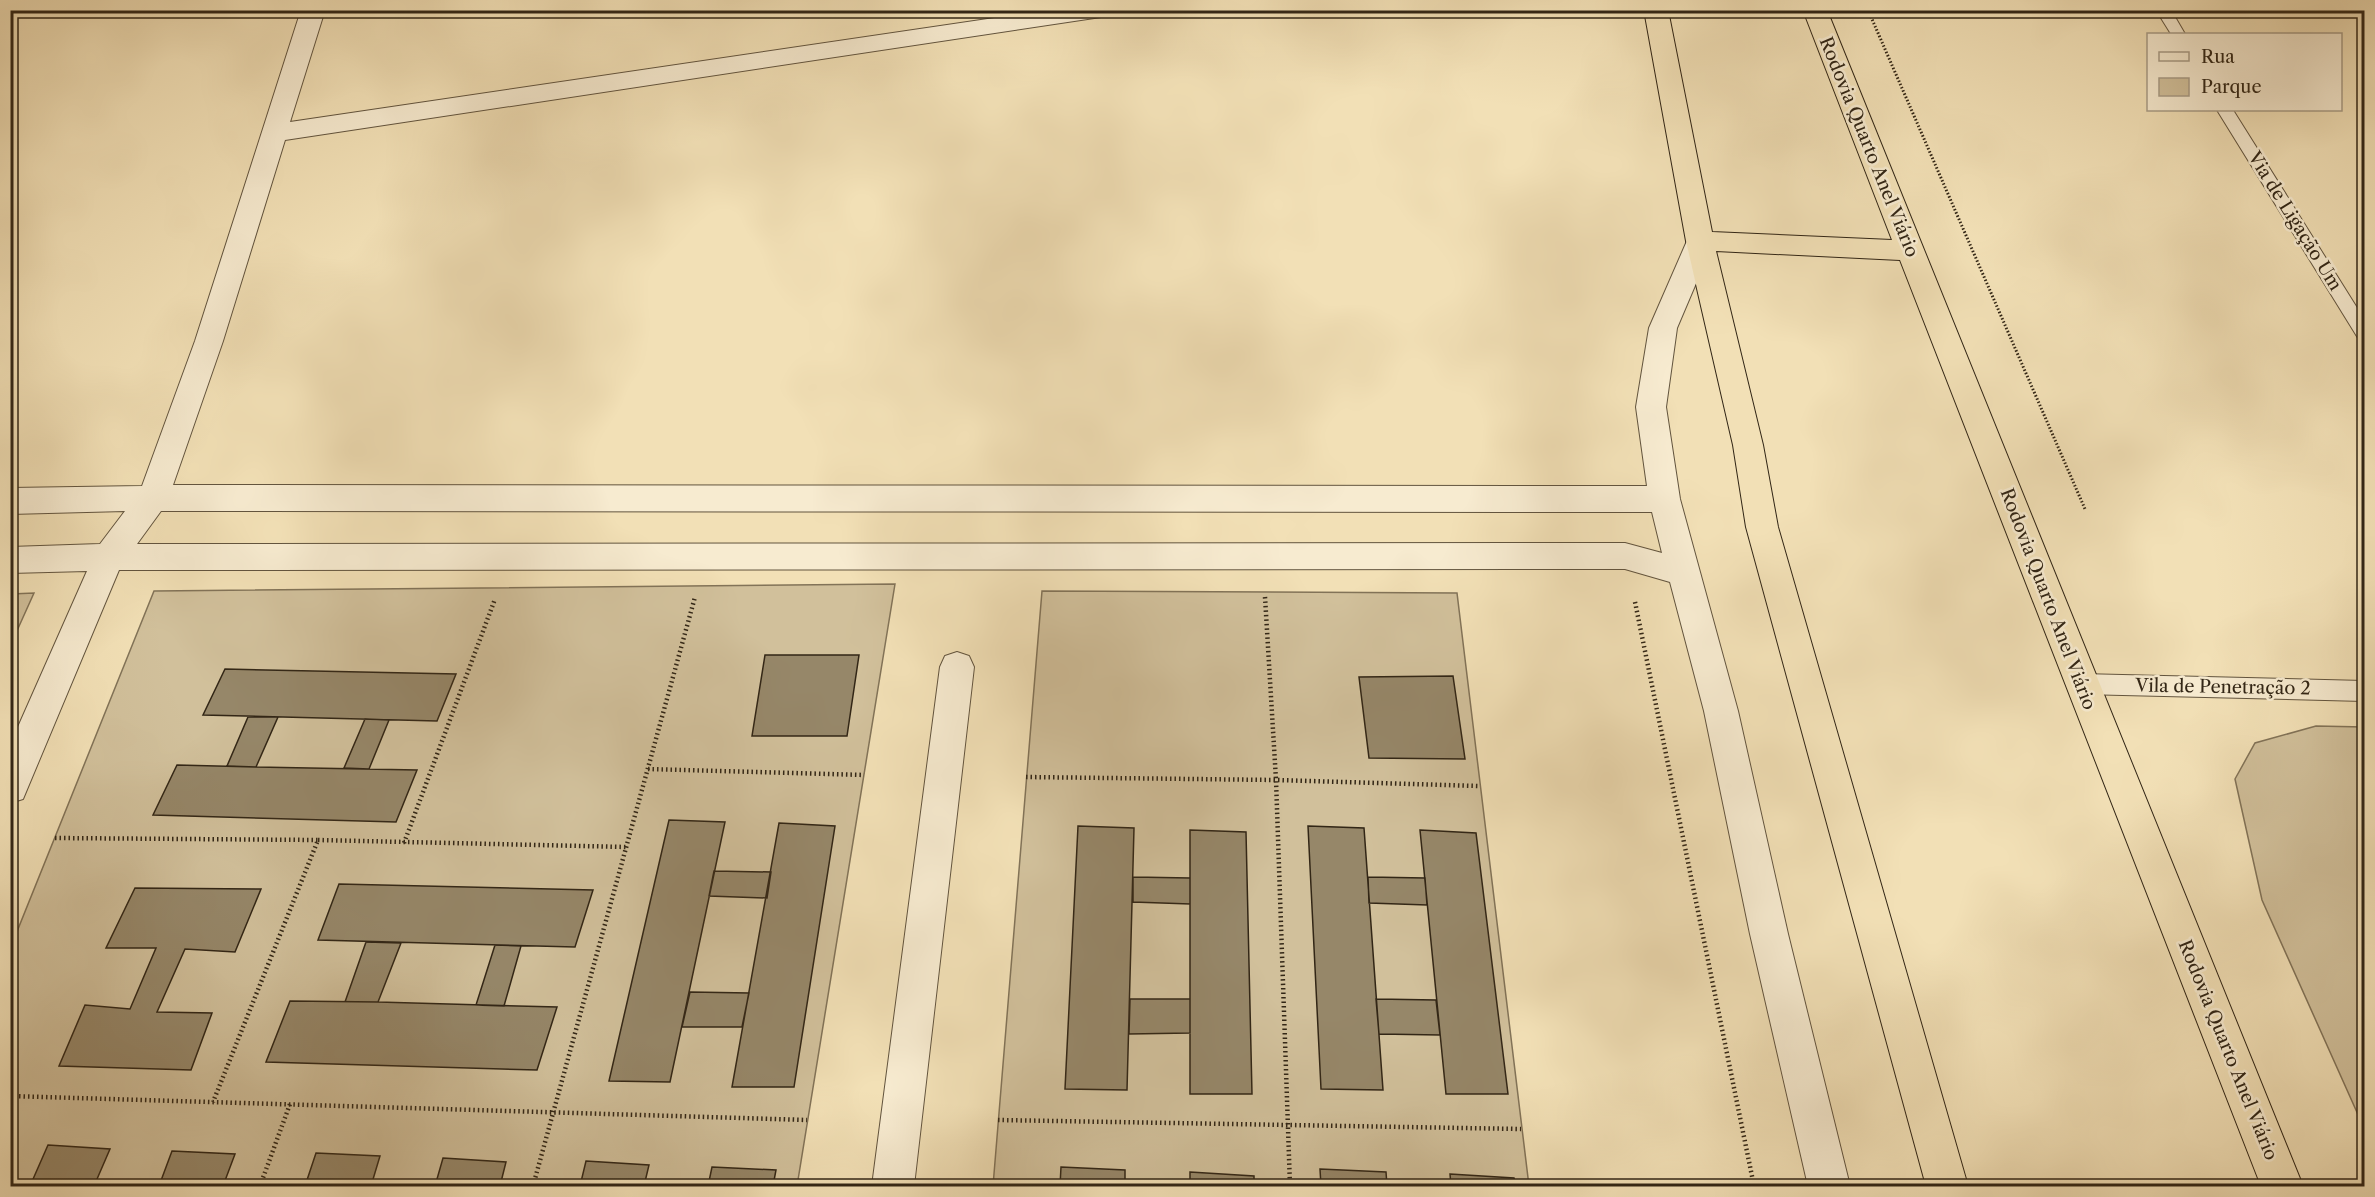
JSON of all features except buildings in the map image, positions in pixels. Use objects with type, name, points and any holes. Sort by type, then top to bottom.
[{"type":"highway","points":[[1656,10],[1700,241],[1748,445],[1762,527],[1947,1186]]},
{"type":"highway","name":"Rodovia Quarto Anel Viário","points":[[1815,10],[2080,684],[2282,1186]]},
{"type":"highway","points":[[1700,241],[1911,251]]},
{"type":"street","points":[[10,787],[109,557],[153,498],[209,341],[313,10]]},
{"type":"street","points":[[273,133],[1101,10]]},
{"type":"street","points":[[1700,241],[1663,328],[1651,407],[1664,499],[1721,711],[1769,934],[1829,1186]]},
{"type":"street","points":[[10,501],[153,498],[1664,499]]},
{"type":"street","points":[[10,560],[109,557],[1625,556],[1682,572]]},
{"type":"street","points":[[893,1186],[957,668]]},
{"type":"lane","points":[[2163,10],[2177,33]]},
{"type":"lane","name":"Via de Ligação Um","points":[[2226,111],[2364,333]]},
{"type":"lane","name":"Vila de Penetração 2","points":[[2080,684],[2364,691]]},
{"type":"path","points":[[1868,10],[2085,509]]},
{"type":"path","points":[[1625,556],[1754,1186]]},
{"type":"path","points":[[533,1186],[698,586]]},
{"type":"path","points":[[404,843],[499,588]]},
{"type":"path","points":[[1264,592],[1276,780],[1290,1186]]},
{"type":"path","points":[[648,769],[864,775]]},
{"type":"path","points":[[1026,777],[1276,780],[1479,786]]},
{"type":"path","points":[[55,838],[318,840],[626,847]]},
{"type":"path","points":[[213,1102],[318,840]]},
{"type":"path","points":[[10,1096],[807,1120]]},
{"type":"path","points":[[260,1186],[290,1104]]},
{"type":"path","points":[[998,1120],[1521,1129]]},
{"type":"green space","points":[[895,584],[797,1186],[11,1186],[10,949],[154,591]]},
{"type":"green space","points":[[1042,591],[1457,593],[1529,1186],[993,1186]]},
{"type":"green space","points":[[34,593],[11,644],[11,594]]},
{"type":"green space","points":[[2316,726],[2364,727],[2364,1128],[2262,900],[2235,779],[2255,743]]}]
